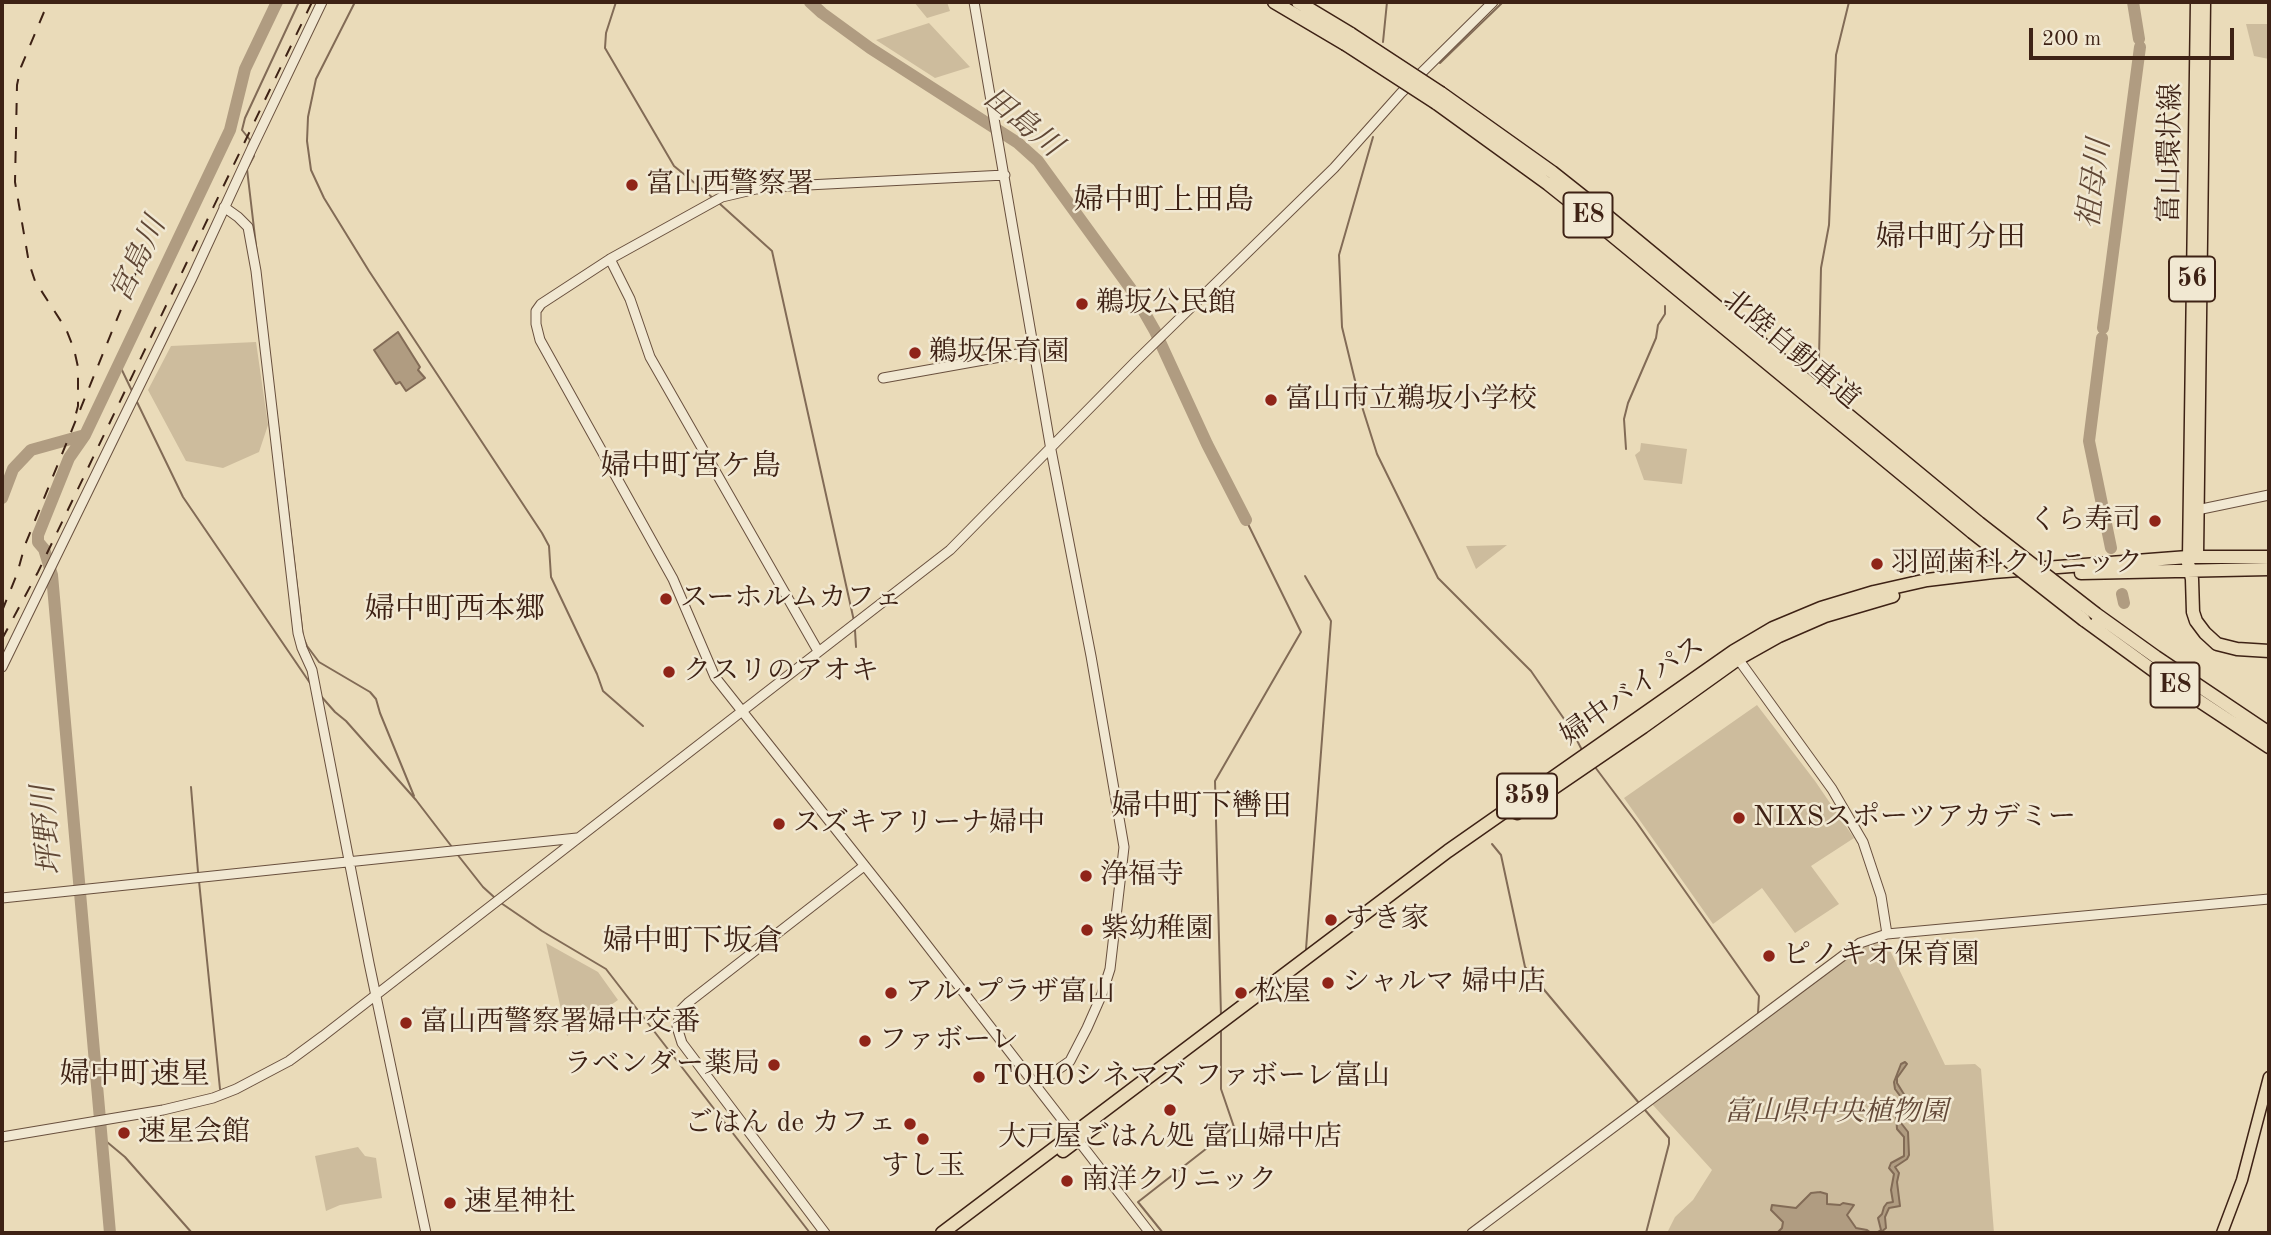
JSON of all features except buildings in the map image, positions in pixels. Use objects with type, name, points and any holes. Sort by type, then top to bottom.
[{"type":"highway","name":"北陸自動車道","points":[[1273,2],[1348,39]]},
{"type":"highway","name":"北陸自動車道","points":[[1297,2],[1348,39],[1563,180],[1759,339],[1910,467],[1975,528]]},
{"type":"highway","name":"北陸自動車道","points":[[1438,98],[1734,334],[1909,481],[1975,528],[2165,678],[2269,747]]},
{"type":"highway","name":"359","points":[[2193,566],[2269,557]]},
{"type":"highway","name":"359","points":[[2193,566],[2269,569]]},
{"type":"highway","points":[[2193,566],[2193,612],[2205,634],[2217,644],[2237,649],[2269,651]]},
{"type":"highway","name":"婦中バイパス","points":[[942,1233],[1450,859],[1643,727],[1736,655],[1825,616],[1928,586],[2063,573],[2193,566]]},
{"type":"highway","name":"北陸自動車道","points":[[2090,617],[2156,657],[2269,733]]},
{"type":"highway","name":"婦中バイパス","points":[[953,1233],[1075,1137]]},
{"type":"main road","name":"富山環状線","points":[[2193,566],[2196,2]]},
{"type":"main road","name":"富山環状線","points":[[2193,566],[2197,510],[2205,2]]},
{"type":"main road","points":[[2222,1233],[2242,1180],[2269,1077]]},
{"type":"street","points":[[2,667],[192,278],[322,2]]},
{"type":"street","points":[[974,2],[1051,450],[1094,669],[1124,847],[1110,970],[1102,994],[1070,1060],[1036,1085]]},
{"type":"street","points":[[2,1136],[163,1110],[225,1094],[289,1061],[376,995],[950,550],[1334,168],[1401,93],[1493,2]]},
{"type":"street","points":[[1005,176],[756,189],[722,197],[610,259],[541,304],[536,311],[536,324],[540,340],[673,579],[715,677],[1150,1233]]},
{"type":"street","points":[[224,207],[248,227],[298,633],[312,670],[426,1233]]},
{"type":"street","points":[[610,259],[631,299],[650,357],[818,652]]},
{"type":"street","points":[[883,378],[1034,351]]},
{"type":"street","points":[[2197,510],[2269,495]]},
{"type":"street","points":[[1736,655],[1832,789],[1863,842],[1881,896],[1887,934]]},
{"type":"street","points":[[2,898],[579,838]]},
{"type":"street","points":[[825,1233],[686,1049],[678,1035],[677,1027],[681,1010],[689,1002],[864,866]]},
{"type":"street","points":[[1472,1233],[1860,943],[1887,934],[2269,899]]},
{"type":"green space","points":[[914,2],[947,2],[950,11],[927,18]]},
{"type":"green space","points":[[929,23],[970,67],[935,78],[876,40]]},
{"type":"green space","points":[[2246,24],[2269,24],[2269,59],[2254,56]]},
{"type":"green space","points":[[256,342],[268,425],[259,452],[223,468],[186,461],[148,390],[171,346]]},
{"type":"green space","points":[[1641,443],[1687,449],[1682,484],[1644,480],[1635,455],[1640,451]]},
{"type":"green space","points":[[1507,545],[1476,569],[1466,546]]},
{"type":"green space","name":"NIXSスポーツアカデミー","points":[[1757,705],[1854,838],[1811,866],[1839,904],[1795,933],[1762,888],[1713,924],[1624,798]]},
{"type":"green space","name":"富山県中央植物園","points":[[1877,941],[1887,944],[1945,1065],[1975,1064],[1981,1069],[1994,1233],[1667,1233],[1675,1217],[1693,1200],[1712,1170],[1652,1104],[1861,947]]},
{"type":"green space","points":[[546,943],[598,972],[618,1000],[567,1036]]},
{"type":"green space","points":[[358,1147],[365,1156],[376,1158],[382,1198],[340,1205],[326,1211],[315,1156]]},
{"type":"shaded area","points":[[398,332],[425,378],[406,391],[400,382],[396,384],[374,350]]},
{"type":"shaded area","points":[[1901,1064],[1907,1064],[1897,1078],[1897,1083],[1910,1104],[1909,1112],[1901,1123],[1908,1132],[1909,1155],[1895,1167],[1899,1173],[1897,1182],[1900,1206],[1889,1208],[1885,1217],[1886,1228],[1876,1233],[1881,1230],[1878,1218],[1884,1207],[1893,1202],[1891,1190],[1894,1174],[1889,1168],[1891,1163],[1904,1156],[1904,1137],[1897,1129],[1896,1114],[1906,1111],[1906,1104],[1895,1089],[1894,1082]]},
{"type":"shaded area","points":[[1811,1193],[1827,1194],[1827,1204],[1854,1205],[1847,1215],[1856,1228],[1871,1233],[1777,1233],[1783,1222],[1771,1210],[1772,1205],[1796,1208]]},
{"type":"waterway","name":"坪野川","points":[[110,1233],[52,575],[44,549],[38,542],[38,535],[69,458],[85,435],[230,130],[245,69],[277,2]]},
{"type":"waterway","points":[[248,146],[250,140],[242,130],[245,118],[299,2]]},
{"type":"waterway","points":[[355,2],[316,79],[308,117],[307,141],[311,170],[324,198],[369,271],[542,533],[549,546],[551,577],[603,691],[643,726]]},
{"type":"waterway","points":[[616,2],[606,33],[605,48],[674,166],[713,198]]},
{"type":"waterway","name":"田島川","points":[[810,2],[870,48],[1018,143],[1038,161],[1131,289],[1155,331],[1207,444],[1246,520]]},
{"type":"waterway","points":[[1383,42],[1387,2]]},
{"type":"waterway","points":[[1440,63],[1503,2]]},
{"type":"waterway","points":[[1819,358],[1821,268],[1829,225],[1836,55],[1849,2]]},
{"type":"waterway","name":"祖母川","points":[[2133,2],[2139,39]]},
{"type":"waterway","name":"祖母川","points":[[2103,328],[2140,47]]},
{"type":"waterway","points":[[1373,137],[1339,255],[1342,327],[1359,397],[1377,454],[1438,578],[1531,671],[1571,729],[1583,752]]},
{"type":"waterway","points":[[253,154],[247,169],[257,254]]},
{"type":"waterway","points":[[720,204],[772,251],[854,621]]},
{"type":"waterway","points":[[1626,449],[1624,419],[1628,403],[1656,338],[1658,325],[1665,314],[1665,306]]},
{"type":"waterway","name":"祖母川","points":[[2102,338],[2089,441],[2111,548]]},
{"type":"waterway","points":[[119,364],[132,391]]},
{"type":"waterway","points":[[137,402],[183,497],[310,683]]},
{"type":"waterway","points":[[276,409],[303,637],[319,662],[370,692],[376,699],[414,796]]},
{"type":"waterway","name":"宮島川","points":[[2,498],[13,469],[31,450],[85,435]]},
{"type":"waterway","points":[[1221,1016],[1215,781],[1301,632],[1246,520]]},
{"type":"waterway","points":[[1305,576],[1331,621],[1306,949]]},
{"type":"waterway","name":"祖母川","points":[[2122,594],[2124,603]]},
{"type":"waterway","points":[[855,630],[856,647]]},
{"type":"waterway","points":[[320,695],[416,800],[452,847]]},
{"type":"waterway","points":[[1595,767],[1759,996],[1758,1013]]},
{"type":"waterway","points":[[191,787],[198,872]]},
{"type":"waterway","points":[[1492,844],[1501,855],[1525,967],[1639,1103]]},
{"type":"waterway","points":[[457,854],[494,897]]},
{"type":"waterway","points":[[199,881],[220,1089]]},
{"type":"waterway","points":[[501,903],[606,969],[810,1233]]},
{"type":"waterway","points":[[1163,1233],[1138,1202],[1234,1127],[1221,1089],[1221,1029]]},
{"type":"waterway","points":[[1645,1110],[1669,1138],[1646,1233]]},
{"type":"waterway","points":[[101,1137],[125,1157],[192,1233]]},
{"type":"railway","points":[[2,639],[38,572],[312,2]]},
{"type":"railway","points":[[44,12],[21,67],[17,85],[15,182],[29,263],[35,281],[66,329],[74,349],[78,367],[78,406],[73,425]]},
{"type":"railway","points":[[2,611],[25,545],[137,270]]},
{"type":"place","name":"富山西警察署","points":[[632,185]]},
{"type":"place","name":"鵜坂公民館","points":[[1082,304]]},
{"type":"place","name":"鵜坂保育園","points":[[915,353]]},
{"type":"place","name":"富山市立鵜坂小学校","points":[[1271,400]]},
{"type":"place","name":"くら寿司","points":[[2155,521]]},
{"type":"place","name":"羽岡歯科クリニック","points":[[1877,564]]},
{"type":"place","name":"スーホルムカフェ","points":[[666,599]]},
{"type":"place","name":"クスリのアオキ","points":[[669,672]]},
{"type":"place","name":"NIXSスポーツアカデミー","points":[[1739,818]]},
{"type":"place","name":"スズキアリーナ婦中","points":[[779,824]]},
{"type":"place","name":"浄福寺","points":[[1086,876]]},
{"type":"place","name":"すき家","points":[[1331,920]]},
{"type":"place","name":"紫幼稚園","points":[[1087,930]]},
{"type":"place","name":"ピノキオ保育園","points":[[1769,956]]},
{"type":"place","name":"シャルマ 婦中店","points":[[1328,983]]},
{"type":"place","name":"アル･プラザ富山","points":[[891,993]]},
{"type":"place","name":"松屋","points":[[1241,993]]},
{"type":"place","name":"富山西警察署婦中交番","points":[[406,1023]]},
{"type":"place","name":"ファボーレ","points":[[865,1041]]},
{"type":"place","name":"ラベンダー薬局","points":[[774,1065]]},
{"type":"place","name":"TOHOシネマズ ファボーレ富山","points":[[979,1077]]},
{"type":"place","name":"大戸屋ごはん処 富山婦中店","points":[[1170,1110]]},
{"type":"place","name":"ごはん de カフェ","points":[[910,1124]]},
{"type":"place","name":"速星会館","points":[[124,1133]]},
{"type":"place","name":"すし玉","points":[[923,1139]]},
{"type":"place","name":"南洋クリニック","points":[[1067,1181]]},
{"type":"place","name":"速星神社","points":[[450,1203]]},
{"type":"district","name":"婦中町上田島","points":[[1164,201]]},
{"type":"district","name":"婦中町分田","points":[[1951,238]]},
{"type":"district","name":"婦中町宮ケ島","points":[[691,467]]},
{"type":"district","name":"婦中町西本郷","points":[[455,610]]},
{"type":"district","name":"婦中町下轡田","points":[[1202,807]]},
{"type":"district","name":"婦中町下坂倉","points":[[693,942]]},
{"type":"district","name":"婦中町速星","points":[[135,1075]]}]
